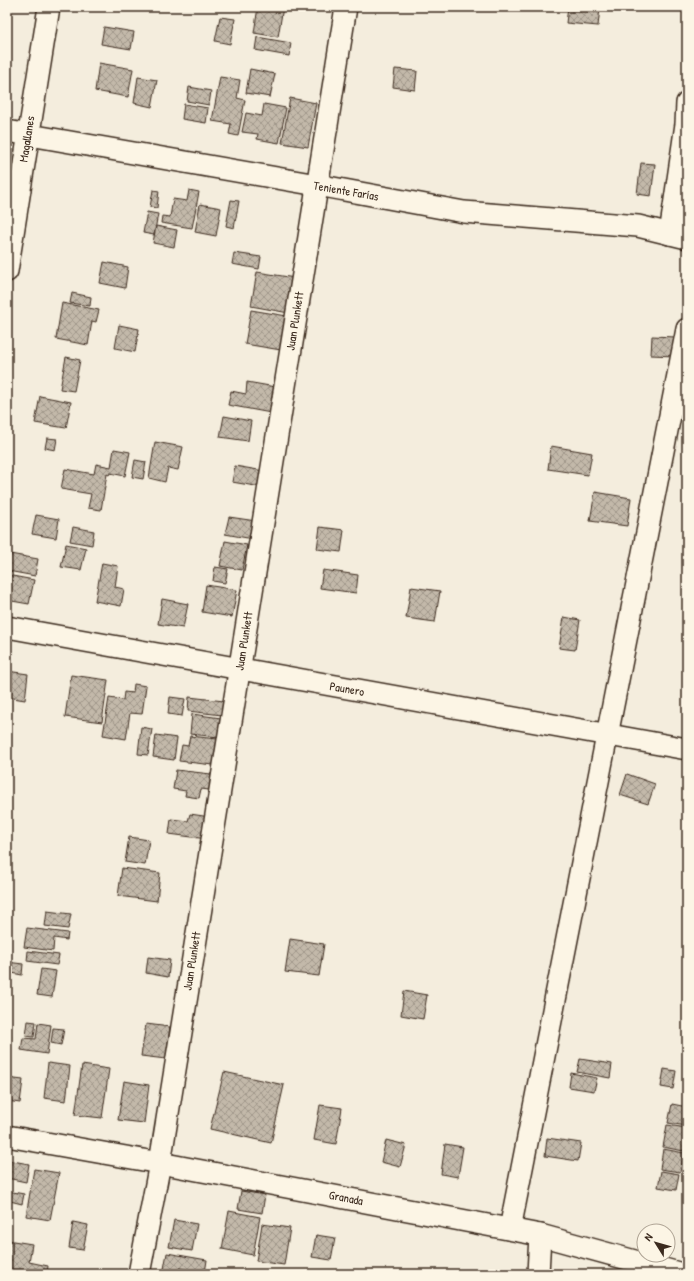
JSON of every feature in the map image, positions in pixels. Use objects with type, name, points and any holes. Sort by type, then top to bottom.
[{"type":"street","name":"Magallanes","points":[[7,271],[49,7]]},
{"type":"street","name":"Juan Plunkett","points":[[139,1274],[160,1163],[346,7]]},
{"type":"street","points":[[678,236],[687,103]]},
{"type":"street","name":"Teniente Farías","points":[[7,131],[464,212],[638,226],[678,236]]},
{"type":"street","points":[[510,1229],[687,329]]},
{"type":"street","name":"Paunero","points":[[7,627],[687,749]]},
{"type":"street","name":"Granada","points":[[7,1136],[160,1163],[540,1235],[682,1274]]},
{"type":"street","points":[[538,1274],[540,1235]]},
{"type":"building","points":[[258,7],[283,7],[278,37],[254,33]]},
{"type":"building","points":[[568,7],[600,8],[598,26],[566,23]]},
{"type":"building","points":[[220,17],[235,19],[230,44],[215,41]]},
{"type":"building","points":[[104,27],[134,32],[131,49],[101,44]]},
{"type":"building","points":[[257,37],[291,43],[289,56],[255,50]]},
{"type":"building","points":[[99,63],[133,69],[128,97],[95,91]]},
{"type":"building","points":[[250,69],[275,74],[270,97],[246,93]]},
{"type":"building","points":[[395,69],[417,71],[415,90],[393,87]]},
{"type":"building","points":[[138,77],[157,80],[152,107],[134,103]]},
{"type":"building","points":[[220,77],[240,80],[237,98],[245,100],[238,136],[229,134],[231,124],[212,121]]},
{"type":"building","points":[[189,87],[211,91],[209,105],[187,101]]},
{"type":"building","points":[[290,98],[316,103],[308,147],[282,143]]},
{"type":"building","points":[[184,104],[208,108],[206,123],[182,119]]},
{"type":"building","points":[[264,104],[286,108],[279,143],[257,139],[258,134],[242,132],[246,113],[262,116]]},
{"type":"building","points":[[641,163],[655,164],[651,196],[637,194]]},
{"type":"building","points":[[153,190],[159,191],[157,208],[150,207]]},
{"type":"building","points":[[189,190],[199,192],[192,228],[161,223],[162,216],[170,217],[173,199],[187,201]]},
{"type":"building","points":[[231,200],[239,201],[234,228],[226,226]]},
{"type":"building","points":[[200,204],[221,208],[216,236],[195,232]]},
{"type":"building","points":[[147,212],[158,214],[154,235],[143,233]]},
{"type":"building","points":[[156,226],[177,230],[174,247],[153,243]]},
{"type":"building","points":[[234,253],[261,257],[259,269],[232,264]]},
{"type":"building","points":[[104,262],[128,267],[125,288],[100,283]]},
{"type":"building","points":[[257,272],[295,278],[289,313],[251,306]]},
{"type":"building","points":[[72,293],[91,297],[90,306],[70,303]]},
{"type":"building","points":[[62,303],[99,310],[96,322],[92,321],[88,345],[56,339]]},
{"type":"building","points":[[251,310],[287,316],[281,350],[245,344]]},
{"type":"building","points":[[119,325],[139,329],[135,352],[115,348]]},
{"type":"building","points":[[652,336],[675,337],[674,356],[651,355]]},
{"type":"building","points":[[66,357],[80,360],[74,391],[60,389]]},
{"type":"building","points":[[247,382],[281,388],[271,413],[228,405],[231,391],[246,394]]},
{"type":"building","points":[[40,396],[71,402],[66,428],[35,423]]},
{"type":"building","points":[[224,416],[251,421],[248,441],[220,437]]},
{"type":"building","points":[[47,438],[57,439],[55,450],[45,448]]},
{"type":"building","points":[[155,442],[183,447],[178,470],[168,468],[165,482],[149,478]]},
{"type":"building","points":[[551,446],[592,453],[588,475],[548,469]]},
{"type":"building","points":[[114,449],[130,452],[125,476],[110,473],[109,475],[107,474],[101,510],[88,508],[91,494],[61,489],[65,469],[94,474],[96,464],[111,467]]},
{"type":"building","points":[[135,460],[146,462],[143,479],[132,477]]},
{"type":"building","points":[[235,466],[264,471],[261,487],[232,482]]},
{"type":"building","points":[[595,492],[631,498],[627,526],[590,521]]},
{"type":"building","points":[[36,515],[59,519],[56,538],[32,534]]},
{"type":"building","points":[[229,517],[256,521],[253,539],[225,534]]},
{"type":"building","points":[[73,527],[94,531],[92,545],[70,541]]},
{"type":"building","points":[[320,527],[344,530],[341,552],[317,549]]},
{"type":"building","points":[[225,541],[247,545],[242,570],[220,566]]},
{"type":"building","points":[[66,544],[86,548],[81,570],[61,567]]},
{"type":"building","points":[[10,554],[38,559],[35,576],[8,571]]},
{"type":"building","points":[[102,563],[118,566],[115,587],[124,589],[121,606],[95,601]]},
{"type":"building","points":[[215,567],[228,569],[225,583],[213,581]]},
{"type":"building","points":[[323,570],[358,575],[356,593],[320,588]]},
{"type":"building","points":[[7,575],[34,580],[29,604],[12,601],[7,596]]},
{"type":"building","points":[[206,585],[237,590],[232,617],[202,612]]},
{"type":"building","points":[[411,587],[440,591],[435,622],[406,618]]},
{"type":"building","points":[[162,599],[188,604],[183,628],[158,624]]},
{"type":"building","points":[[564,617],[580,620],[575,650],[559,648]]},
{"type":"building","points":[[7,671],[28,674],[25,700],[7,697]]},
{"type":"building","points":[[71,675],[108,680],[102,722],[65,717]]},
{"type":"building","points":[[134,684],[146,686],[142,714],[130,713],[126,739],[103,735],[109,698],[123,700],[124,692],[133,693]]},
{"type":"building","points":[[170,697],[185,699],[182,716],[168,714]]},
{"type":"building","points":[[189,697],[224,701],[222,715],[188,711]]},
{"type":"building","points":[[192,714],[221,718],[219,737],[190,734]]},
{"type":"building","points":[[141,727],[152,729],[148,755],[138,754]]},
{"type":"building","points":[[156,735],[177,738],[174,760],[153,757]]},
{"type":"building","points":[[190,736],[217,739],[213,765],[179,761],[182,745],[188,746]]},
{"type":"building","points":[[176,770],[211,774],[209,790],[201,789],[199,798],[185,796],[186,791],[173,789]]},
{"type":"building","points":[[627,774],[655,784],[648,804],[620,795]]},
{"type":"building","points":[[190,814],[210,817],[207,839],[169,834],[171,819],[188,821]]},
{"type":"building","points":[[129,837],[149,840],[145,865],[125,862]]},
{"type":"building","points":[[122,868],[160,873],[157,901],[118,896]]},
{"type":"building","points":[[47,911],[71,914],[68,929],[45,926]]},
{"type":"building","points":[[27,928],[68,933],[67,940],[54,938],[53,951],[24,947]]},
{"type":"building","points":[[290,939],[324,944],[319,976],[285,972]]},
{"type":"building","points":[[28,951],[59,955],[57,965],[27,961]]},
{"type":"building","points":[[148,957],[170,960],[168,977],[146,973]]},
{"type":"building","points":[[7,962],[23,964],[22,975],[12,973],[9,995],[7,994]]},
{"type":"building","points":[[41,969],[56,971],[52,997],[37,995]]},
{"type":"building","points":[[404,991],[427,995],[423,1019],[401,1015]]},
{"type":"building","points":[[28,1021],[36,1022],[34,1037],[26,1036]]},
{"type":"building","points":[[38,1023],[51,1025],[47,1054],[21,1050],[23,1038],[36,1039]]},
{"type":"building","points":[[146,1024],[170,1027],[166,1059],[141,1056]]},
{"type":"building","points":[[53,1028],[64,1029],[61,1045],[51,1043]]},
{"type":"building","points":[[7,1034],[11,1035],[9,1048],[7,1047]]},
{"type":"building","points":[[580,1059],[612,1064],[610,1078],[577,1072]]},
{"type":"building","points":[[48,1063],[70,1066],[66,1101],[44,1098]]},
{"type":"building","points":[[82,1065],[109,1069],[102,1118],[75,1115]]},
{"type":"building","points":[[664,1069],[676,1071],[673,1089],[661,1087]]},
{"type":"building","points":[[224,1072],[284,1085],[271,1143],[210,1129]]},
{"type":"building","points":[[571,1073],[597,1078],[594,1091],[569,1087]]},
{"type":"building","points":[[7,1078],[23,1080],[20,1103],[7,1101]]},
{"type":"building","points":[[124,1081],[149,1085],[144,1123],[118,1120]]},
{"type":"building","points":[[672,1104],[687,1107],[687,1126],[668,1123]]},
{"type":"building","points":[[320,1105],[342,1108],[336,1144],[314,1140]]},
{"type":"building","points":[[667,1125],[687,1128],[684,1151],[663,1147]]},
{"type":"building","points":[[547,1138],[581,1143],[578,1161],[545,1156]]},
{"type":"building","points":[[386,1140],[406,1145],[400,1167],[381,1162]]},
{"type":"building","points":[[445,1144],[463,1147],[458,1177],[441,1174]]},
{"type":"building","points":[[663,1149],[684,1153],[680,1172],[660,1169]]},
{"type":"building","points":[[7,1160],[29,1164],[26,1182],[7,1178]]},
{"type":"building","points":[[34,1169],[59,1173],[50,1220],[26,1216]]},
{"type":"building","points":[[661,1171],[679,1174],[676,1190],[658,1187]]},
{"type":"building","points":[[7,1191],[24,1194],[22,1204],[10,1201],[7,1216]]},
{"type":"building","points":[[241,1191],[265,1195],[262,1213],[238,1209]]},
{"type":"building","points":[[687,1195],[687,1212],[684,1211]]},
{"type":"building","points":[[229,1211],[260,1217],[253,1255],[222,1249]]},
{"type":"building","points":[[174,1220],[197,1224],[192,1251],[169,1247]]},
{"type":"building","points":[[73,1222],[88,1225],[83,1250],[69,1248]]},
{"type":"building","points":[[262,1224],[290,1228],[284,1265],[256,1261]]},
{"type":"building","points":[[316,1235],[335,1238],[331,1260],[312,1257]]},
{"type":"building","points":[[7,1240],[32,1244],[29,1262],[48,1266],[47,1274],[7,1273]]},
{"type":"building","points":[[167,1253],[207,1260],[205,1273],[179,1268],[178,1274],[163,1274]]}]
